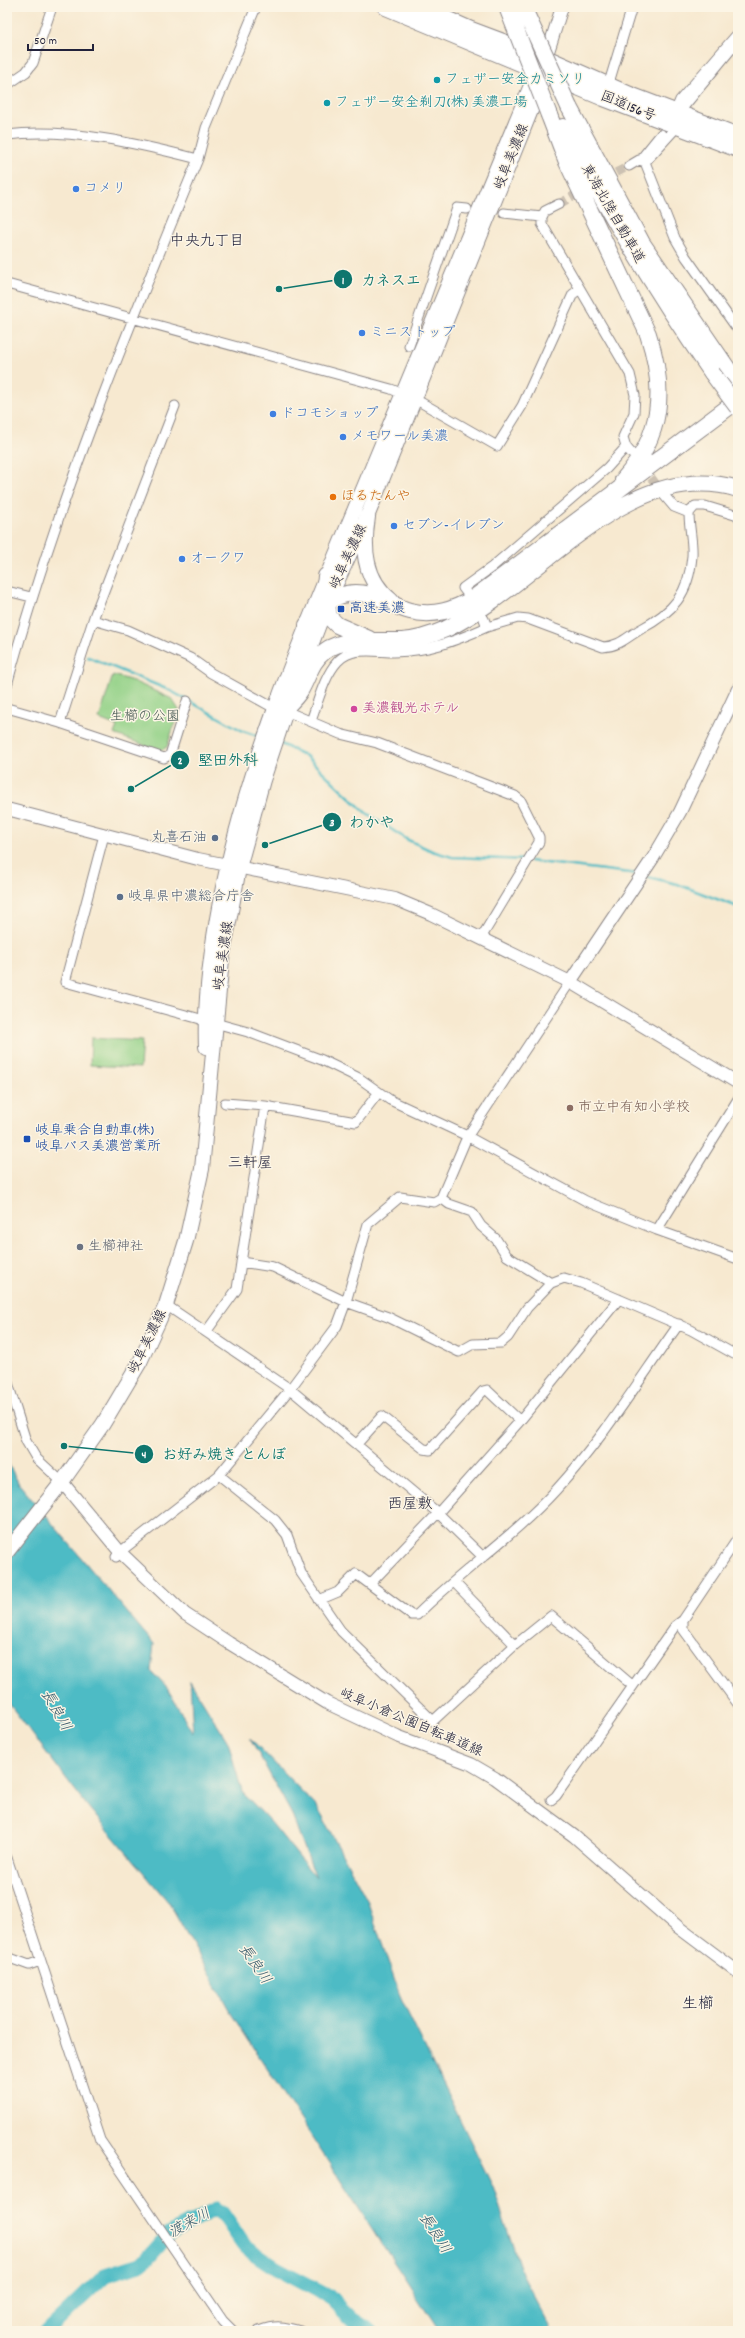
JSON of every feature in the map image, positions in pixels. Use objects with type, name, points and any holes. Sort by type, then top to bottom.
[{"type":"highway","name":"国道156号","points":[[386,7],[678,116],[738,136]]},
{"type":"highway","name":"国道156号","points":[[419,7],[471,30],[543,66],[608,86],[678,116],[738,149]]},
{"type":"highway","name":"東海北陸自動車道","points":[[507,7],[558,112],[629,247],[667,307],[738,384]]},
{"type":"highway","name":"東海北陸自動車道","points":[[523,7],[558,112],[725,369],[738,408]]},
{"type":"highway","points":[[558,112],[596,226],[648,334],[659,377],[657,415],[644,451],[634,467],[589,520]]},
{"type":"highway","points":[[283,708],[300,692],[316,660],[325,651],[334,646],[349,643],[420,638],[453,626],[485,606],[738,400]]},
{"type":"highway","points":[[307,625],[328,601],[349,592],[372,595],[400,608],[420,613],[433,613],[459,607],[589,520],[738,414]]},
{"type":"highway","points":[[589,520],[640,497],[673,486],[709,483],[738,489]]},
{"type":"highway","points":[[367,517],[364,550],[372,577],[388,598],[400,608]]},
{"type":"highway","points":[[326,576],[325,588],[328,601],[327,609],[330,617],[337,625],[364,638],[379,641]]},
{"type":"main road","name":"岐阜美濃線","points":[[7,1552],[62,1482],[103,1424],[136,1368],[166,1305],[186,1241],[200,1176],[209,1098],[211,1021],[209,973],[233,867],[269,740],[328,601],[367,517],[409,397],[543,66]]},
{"type":"main road","name":"岐阜美濃線","points":[[283,708],[307,625],[326,576],[409,397]]},
{"type":"street","points":[[7,85],[26,72],[33,63],[52,7]]},
{"type":"street","points":[[7,685],[31,597],[132,318],[198,159],[206,128],[256,7]]},
{"type":"street","points":[[543,66],[562,7]]},
{"type":"street","points":[[608,86],[632,7]]},
{"type":"street","points":[[629,166],[642,161],[678,116],[680,100],[738,34]]},
{"type":"street","points":[[7,135],[19,133],[80,136],[146,146],[198,159]]},
{"type":"street","points":[[642,161],[661,134]]},
{"type":"street","points":[[642,161],[675,238],[738,330]]},
{"type":"street","points":[[466,592],[463,588],[629,450],[623,437],[634,413],[635,395],[630,374],[579,290],[542,224],[542,217],[545,211],[559,204]]},
{"type":"street","points":[[408,346],[457,208],[467,210]]},
{"type":"street","points":[[504,214],[542,217]]},
{"type":"street","points":[[7,284],[391,389],[409,397],[497,446],[522,406],[573,294],[579,290]]},
{"type":"street","points":[[60,723],[93,620],[175,406]]},
{"type":"street","points":[[663,494],[674,507],[689,513]]},
{"type":"street","points":[[311,721],[332,669],[339,660],[351,653],[422,649],[451,643],[486,623],[518,618],[528,619],[603,647],[613,646],[624,642],[672,610],[681,595],[690,570],[692,555],[689,513],[695,506],[706,506],[738,516]]},
{"type":"street","points":[[7,590],[31,597]]},
{"type":"street","points":[[93,620],[128,630],[190,658],[211,673],[340,734],[377,743],[515,796],[521,801],[539,837],[539,842],[481,938]]},
{"type":"street","points":[[118,1555],[219,1475],[290,1389],[333,1333],[346,1302],[368,1224],[400,1197],[434,1202],[441,1198],[467,1136],[641,875],[680,812],[738,689]]},
{"type":"street","points":[[7,708],[60,723],[164,758],[170,756],[187,701]]},
{"type":"street","points":[[7,810],[233,867],[395,899],[481,938],[570,982],[738,1083]]},
{"type":"street","points":[[104,835],[65,982],[248,1032],[322,1060],[359,1078],[390,1100],[467,1136],[586,1202],[657,1230],[738,1259]]},
{"type":"street","points":[[225,1103],[265,1106],[356,1122],[379,1092]]},
{"type":"street","points":[[657,1230],[738,1099]]},
{"type":"street","points":[[206,1332],[237,1289],[265,1106]]},
{"type":"street","points":[[441,1198],[449,1204],[472,1212],[481,1226],[496,1239],[507,1256],[551,1283]]},
{"type":"street","points":[[241,1262],[273,1267],[346,1302],[388,1317],[459,1352],[473,1344],[500,1343],[504,1340],[527,1308],[551,1283],[564,1278],[581,1283],[679,1324],[734,1354],[738,1347]]},
{"type":"street","points":[[370,1584],[438,1513],[520,1421],[619,1299]]},
{"type":"street","points":[[166,1305],[290,1389],[438,1513],[483,1558]]},
{"type":"street","points":[[319,1600],[338,1592],[356,1574],[410,1615],[417,1615],[454,1582],[514,1533],[557,1489],[617,1415],[679,1324]]},
{"type":"street","points":[[7,1380],[26,1441],[36,1458],[62,1482]]},
{"type":"street","points":[[356,1445],[382,1416],[424,1449],[430,1450],[483,1391],[487,1390],[520,1421]]},
{"type":"street","points":[[219,1475],[275,1520],[287,1535],[301,1573],[341,1631],[433,1721],[515,1645],[551,1616],[633,1686]]},
{"type":"street","name":"岐阜小倉公園自転車道線","points":[[62,1482],[118,1555],[185,1614],[272,1670],[327,1703],[397,1736],[471,1764],[520,1794],[574,1836],[678,1927],[738,1972]]},
{"type":"street","points":[[551,1800],[675,1626],[683,1620],[738,1538]]},
{"type":"street","points":[[454,1582],[515,1645]]},
{"type":"street","points":[[683,1620],[683,1628],[738,1704]]},
{"type":"street","points":[[7,1858],[100,2140],[223,2320],[234,2331]]},
{"type":"street","points":[[7,1957],[29,1966],[40,1961]]},
{"type":"street","points":[[259,2331],[271,2326],[284,2325],[300,2331]]},
{"type":"green space","name":"生櫛の公園","points":[[113,675],[133,681],[172,699],[179,710],[167,747],[160,751],[114,734],[117,726],[99,719]]},
{"type":"green space","points":[[91,1038],[142,1041],[140,1068],[90,1065]]},
{"type":"water","name":"長良川","points":[[7,1461],[19,1484],[154,1644],[151,1671],[167,1688],[193,1733],[190,1681],[228,1742],[242,1792],[270,1821],[316,1878],[291,1813],[250,1738],[317,1807],[367,1900],[401,1999],[493,2187],[523,2276],[552,2331],[439,2331],[232,2015],[170,1904],[88,1807],[7,1701]]},
{"type":"waterway","points":[[88,657],[169,690],[243,731],[261,737]]},
{"type":"waterway","points":[[281,744],[306,756],[365,812],[406,839],[432,851],[452,857],[525,860]]},
{"type":"waterway","points":[[530,861],[638,874]]},
{"type":"waterway","points":[[644,876],[677,884],[738,907]]},
{"type":"waterway","name":"渡来川","points":[[47,2331],[105,2275],[140,2264],[147,2259],[169,2234],[216,2209],[222,2213],[246,2248],[276,2268],[327,2295],[352,2319],[371,2331]]},
{"type":"tunnel","points":[[604,179],[629,166]]},
{"type":"tunnel","points":[[559,204],[584,190]]},
{"type":"tunnel","points":[[643,467],[662,492]]},
{"type":"place","name":"フェザー安全カミソリ","points":[[437,80]]},
{"type":"place","name":"フェザー安全剃刀(株) 美濃工場","points":[[327,103]]},
{"type":"place","name":"コメリ","points":[[76,189]]},
{"type":"place","name":"カネスエ","points":[[279,289]]},
{"type":"place","name":"ミニストップ","points":[[362,333]]},
{"type":"place","name":"ドコモショップ","points":[[273,414]]},
{"type":"place","name":"メモワール美濃","points":[[343,437]]},
{"type":"place","name":"ほるたんや","points":[[333,497]]},
{"type":"place","name":"セブン-イレブン","points":[[394,526]]},
{"type":"place","name":"オークワ","points":[[182,559]]},
{"type":"place","name":"高速美濃","points":[[341,609]]},
{"type":"place","name":"美濃観光ホテル","points":[[354,709]]},
{"type":"place","name":"堅田外科","points":[[131,789]]},
{"type":"place","name":"丸喜石油","points":[[215,838]]},
{"type":"place","name":"わかや","points":[[265,845]]},
{"type":"place","name":"岐阜県中濃総合庁舎","points":[[120,897]]},
{"type":"place","name":"市立中有知小学校","points":[[570,1108]]},
{"type":"place","name":"岐阜乗合自動車(株) 岐阜バス美濃営業所","points":[[27,1139]]},
{"type":"place","name":"生櫛神社","points":[[80,1247]]},
{"type":"place","name":"お好み焼き とんぼ","points":[[64,1446]]},
{"type":"district","name":"中央九丁目","points":[[207,242]]},
{"type":"district","name":"三軒屋","points":[[250,1164]]},
{"type":"district","name":"西屋敷","points":[[410,1505]]},
{"type":"district","name":"生櫛","points":[[698,2004]]}]
